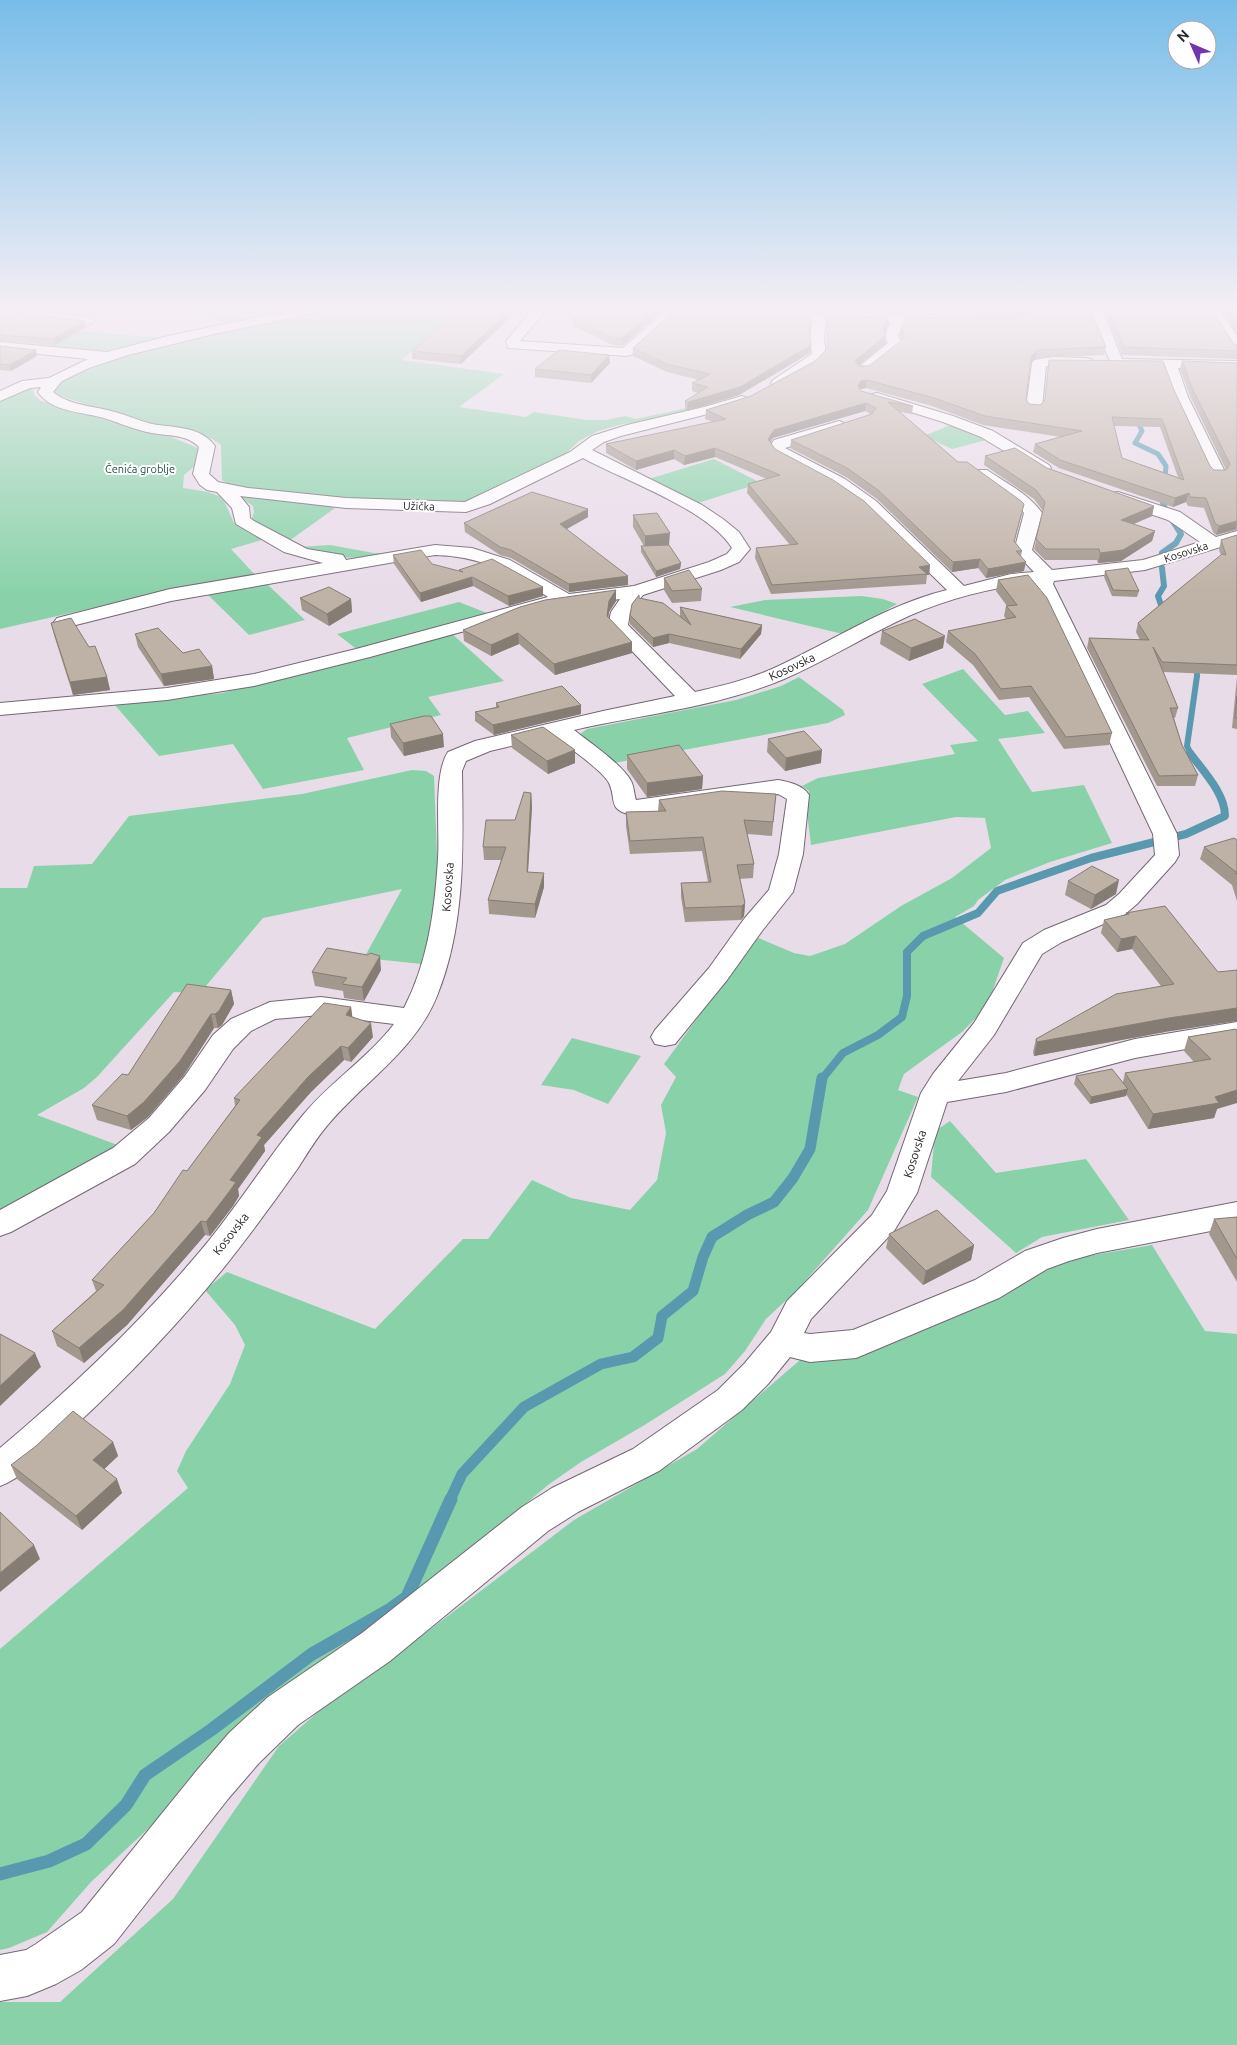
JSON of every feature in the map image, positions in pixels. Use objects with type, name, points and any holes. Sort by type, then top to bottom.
[{"type":"street","name":"Užička","points":[[70,404],[111,415],[141,426],[188,434],[202,440],[207,446],[208,451],[201,474],[206,481],[222,488],[346,503],[466,507],[484,501],[582,451],[588,444],[606,436],[693,416],[731,404]]},
{"type":"street","points":[[900,404],[948,419],[987,434],[1037,466],[1059,475]]},
{"type":"street","points":[[1185,404],[1218,474]]},
{"type":"street","points":[[856,421],[780,442],[776,448],[781,453],[839,483],[870,505],[960,592]]},
{"type":"street","points":[[0,709],[167,694],[254,680],[363,653],[522,608],[564,599],[636,592],[733,558],[739,554],[740,545],[728,531],[704,514],[582,451]]},
{"type":"street","points":[[974,468],[1027,505],[1033,512],[1023,551],[1044,571],[1045,576]]},
{"type":"street","points":[[222,488],[240,507],[242,520],[297,552],[322,559],[371,561]]},
{"type":"street","points":[[1104,492],[1174,516],[1213,544]]},
{"type":"street","name":"Kosovska","points":[[0,1470],[96,1384],[166,1312],[208,1263],[316,1120],[389,1050],[414,1018],[424,996],[441,947],[447,910],[450,868],[451,771],[453,761],[461,754],[470,750],[557,728],[758,683],[830,649],[891,617],[920,604],[960,592],[1000,582],[1145,565],[1237,536]]},
{"type":"street","points":[[64,622],[170,595],[435,550],[476,553],[511,567],[564,599]]},
{"type":"street","name":"Kosovska","points":[[0,1978],[14,1978],[48,1963],[78,1945],[98,1928],[225,1770],[244,1748],[283,1711],[376,1647],[535,1518],[565,1500],[646,1460],[730,1400],[756,1374],[783,1342],[799,1310],[883,1223],[902,1193],[935,1093],[984,1029],[1032,949],[1053,936],[1115,910],[1163,862],[1166,855],[1166,839],[1044,584],[1045,576]]},
{"type":"street","points":[[636,592],[617,620],[618,626],[689,698]]},
{"type":"street","points":[[557,728],[608,767],[620,781],[625,804],[631,808],[778,787],[798,795],[791,854],[781,892],[753,925],[718,974],[665,1037]]},
{"type":"street","points":[[0,1224],[124,1156],[159,1125],[195,1083],[223,1042],[242,1025],[270,1011],[321,1006],[414,1018]]},
{"type":"street","points":[[935,1093],[957,1092],[994,1085],[1123,1051],[1237,1031]]},
{"type":"street","points":[[783,1342],[810,1348],[856,1344],[987,1289],[1036,1260],[1063,1250],[1125,1235],[1237,1214]]},
{"type":"green space","name":"Čenića groblje","points":[[0,404],[53,404],[171,437],[198,448],[196,465],[184,475],[183,488],[208,492],[219,496],[224,501],[234,523],[262,540],[231,549],[257,577],[172,590],[0,629]]},
{"type":"green space","points":[[86,404],[462,404],[459,407],[526,417],[534,412],[587,420],[606,420],[625,416],[636,419],[691,407],[704,411],[623,424],[598,431],[579,441],[563,456],[465,503],[385,502],[231,486],[222,480],[221,445],[196,433],[140,422]]},
{"type":"green space","points":[[953,424],[990,439],[952,449],[924,436]]},
{"type":"green space","points":[[714,459],[761,483],[698,503],[649,479]]},
{"type":"green space","points":[[239,496],[305,502],[335,508],[289,541],[254,524],[252,518],[253,506]]},
{"type":"green space","points":[[330,545],[374,553],[393,553],[370,558],[328,557],[298,547]]},
{"type":"green space","points":[[267,584],[305,620],[249,635],[206,593]]},
{"type":"green space","points":[[862,596],[883,599],[897,604],[843,634],[730,607],[765,600]]},
{"type":"green space","points":[[459,602],[487,613],[359,651],[337,634]]},
{"type":"green space","points":[[450,632],[504,681],[428,697],[441,715],[347,738],[364,770],[263,789],[233,744],[159,756],[114,704],[222,693],[323,668]]},
{"type":"green space","points":[[963,669],[1005,715],[1028,711],[1045,733],[998,739],[1032,792],[1084,785],[1112,843],[1050,862],[1005,880],[978,900],[974,906],[955,917],[1004,958],[987,1007],[962,1032],[904,1074],[898,1090],[918,1097],[868,1210],[798,1289],[766,1319],[745,1351],[725,1374],[643,1426],[581,1462],[548,1485],[374,1632],[229,1735],[204,1760],[151,1826],[91,1882],[47,1932],[0,1950],[0,1649],[188,1488],[177,1471],[186,1451],[230,1384],[245,1345],[235,1325],[205,1290],[227,1272],[375,1329],[463,1239],[488,1239],[532,1180],[571,1198],[630,1210],[657,1180],[666,1133],[661,1105],[676,1077],[664,1064],[756,937],[794,953],[810,956],[845,944],[901,906],[952,878],[991,848],[985,818],[956,817],[811,845],[807,813],[809,791],[802,786],[818,778],[955,754],[950,745],[978,741],[922,684]]},
{"type":"green space","points":[[799,677],[843,710],[845,715],[828,723],[614,763],[579,735],[587,729],[736,700],[781,686]]},
{"type":"green space","points":[[412,770],[426,771],[434,776],[438,881],[435,914],[422,964],[364,958],[402,889],[263,918],[200,993],[174,992],[97,1077],[84,1088],[37,1115],[123,1147],[0,1209],[0,888],[27,888],[34,866],[92,864],[129,816],[302,794]]},
{"type":"green space","points":[[572,1038],[641,1056],[608,1104],[574,1090],[541,1085]]},
{"type":"green space","points":[[950,1121],[996,1173],[1086,1159],[1129,1220],[1042,1237],[1016,1253],[931,1177],[935,1131]]},
{"type":"green space","points":[[1152,1245],[1205,1331],[1237,1334],[1237,2045],[0,2045],[0,2002],[60,2002],[173,1899],[279,1746],[334,1698],[399,1653],[574,1520],[697,1449],[800,1360],[1064,1260]]},
{"type":"building","points":[[724,404],[861,404],[774,430],[768,439],[775,449],[833,480],[864,501],[930,565],[919,567],[927,574],[772,585],[756,548],[798,544],[748,484],[780,475],[715,448],[685,456],[674,450],[636,461],[606,444],[726,419],[706,410]]},
{"type":"building","points":[[869,404],[891,404],[958,462],[967,462],[1024,504],[1014,541],[1022,551],[1016,551],[1026,562],[988,569],[980,559],[953,562],[878,490],[847,468],[791,440],[872,414],[876,408]]},
{"type":"building","points":[[952,404],[1181,404],[1210,466],[1214,470],[1226,470],[1230,464],[1200,404],[1237,404],[1237,521],[1219,526],[1215,523],[1206,498],[1190,497],[1189,493],[1175,498],[1060,460],[1035,444],[1082,431],[985,416]],"holes":[[[1112,417],[1162,419],[1184,480],[1122,458]]]},
{"type":"building","points":[[1015,448],[1047,468],[1154,506],[1121,520],[1155,531],[1123,550],[1100,553],[1099,549],[1046,549],[1036,539],[1045,502],[1036,490],[985,456]]},
{"type":"building","points":[[532,492],[588,509],[560,524],[628,576],[569,584],[511,550],[500,547],[464,523]]},
{"type":"building","points":[[657,513],[670,533],[645,536],[633,515]]},
{"type":"building","points":[[1237,535],[1237,665],[1162,662],[1153,647],[1178,708],[1170,708],[1182,745],[1198,775],[1159,776],[1089,638],[1149,640],[1138,623],[1222,554],[1226,555],[1221,540]]},
{"type":"building","points":[[669,545],[681,563],[656,571],[641,546]]},
{"type":"building","points":[[421,550],[432,564],[463,572],[459,570],[492,559],[543,587],[508,596],[472,577],[420,593],[393,555]]},
{"type":"building","points":[[1128,568],[1139,591],[1113,590],[1105,571]]},
{"type":"building","points":[[689,570],[702,589],[672,591],[664,578]]},
{"type":"building","points":[[1028,575],[1047,598],[1112,733],[1066,737],[1031,686],[1001,689],[975,654],[948,631],[1016,617],[1006,606],[1017,605],[998,580]]},
{"type":"building","points":[[329,587],[351,599],[327,614],[300,598]]},
{"type":"building","points":[[616,590],[609,601],[607,616],[632,642],[554,664],[518,633],[491,645],[463,630],[520,607],[545,600]]},
{"type":"building","points":[[639,595],[639,598],[663,603],[691,625],[680,607],[762,625],[741,649],[669,634],[653,638],[630,615],[632,604]]},
{"type":"building","points":[[71,618],[89,647],[95,646],[107,677],[70,682],[51,623]]},
{"type":"building","points":[[915,619],[945,636],[911,648],[882,631]]},
{"type":"building","points":[[158,628],[183,653],[199,649],[212,666],[161,674],[135,634]]},
{"type":"building","points":[[562,686],[581,705],[493,725],[475,712],[499,707],[496,703]]},
{"type":"building","points":[[1237,696],[1237,718],[1235,718]]},
{"type":"building","points":[[431,716],[443,734],[403,743],[390,724]]},
{"type":"building","points":[[543,727],[575,750],[547,761],[511,735]]},
{"type":"building","points":[[804,731],[822,750],[786,758],[768,739]]},
{"type":"building","points":[[679,745],[703,776],[647,783],[627,755]]},
{"type":"building","points":[[722,791],[776,794],[773,822],[744,820],[754,864],[737,865],[745,903],[742,906],[685,908],[681,883],[711,882],[703,837],[630,841],[626,812],[666,811],[659,800]]},
{"type":"building","points":[[524,792],[531,793],[527,872],[544,873],[535,904],[488,900],[506,847],[483,847],[486,820],[515,820]]},
{"type":"building","points":[[1234,838],[1237,840],[1237,875],[1236,872],[1204,847]]},
{"type":"building","points":[[1092,866],[1119,880],[1095,895],[1068,881]]},
{"type":"building","points":[[1165,906],[1218,972],[1237,970],[1237,1008],[1169,1018],[1037,1042],[1036,1039],[1116,994],[1174,984],[1136,936],[1121,939],[1104,920],[1129,914],[1126,913]]},
{"type":"building","points":[[327,948],[380,956],[362,987],[342,984],[347,978],[312,972]]},
{"type":"building","points":[[187,984],[231,990],[219,1011],[211,1014],[180,1061],[144,1102],[127,1116],[92,1105],[122,1074],[128,1075]]},
{"type":"building","points":[[324,1003],[351,1007],[346,1015],[371,1023],[348,1048],[341,1046],[308,1077],[257,1135],[262,1137],[230,1180],[236,1182],[229,1192],[206,1222],[201,1221],[123,1310],[79,1348],[52,1331],[104,1285],[92,1280],[154,1213],[183,1170],[187,1171],[240,1100],[234,1098]]},
{"type":"building","points":[[1236,1029],[1237,1090],[1215,1097],[1219,1103],[1153,1114],[1125,1073],[1211,1059],[1188,1037]]},
{"type":"building","points":[[1112,1069],[1128,1089],[1091,1097],[1076,1076]]},
{"type":"building","points":[[937,1210],[974,1245],[926,1271],[889,1234]]},
{"type":"building","points":[[1237,1217],[1237,1259],[1214,1219]]},
{"type":"building","points":[[0,1334],[35,1353],[0,1386]]},
{"type":"building","points":[[73,1411],[113,1442],[93,1460],[117,1479],[76,1516],[11,1465],[36,1446]]},
{"type":"building","points":[[0,1512],[34,1545],[0,1573]]},
{"type":"waterway","points":[[1136,418],[1142,431],[1135,443],[1158,454],[1166,466],[1163,502]]},
{"type":"waterway","points":[[1162,553],[1176,543],[1181,534],[1165,509],[1163,502]]},
{"type":"waterway","points":[[1162,568],[1164,586],[1158,596],[1162,608],[1167,614]]},
{"type":"waterway","points":[[1191,754],[1187,746],[1197,676],[1197,663]]},
{"type":"waterway","points":[[822,1079],[843,1053],[878,1035],[902,1017],[907,996],[907,952],[923,936],[978,913],[997,891],[1091,858],[1186,834],[1225,816],[1224,807],[1217,791],[1190,753]]},
{"type":"waterway","points":[[450,1500],[462,1474],[524,1407],[601,1364],[633,1357],[658,1338],[662,1316],[693,1291],[703,1257],[712,1237],[747,1215],[774,1202],[793,1178],[810,1149],[822,1078]]},
{"type":"waterway","points":[[0,1874],[49,1861],[86,1844],[126,1805],[145,1775],[211,1730],[312,1654],[389,1610],[407,1597],[451,1499]]}]
